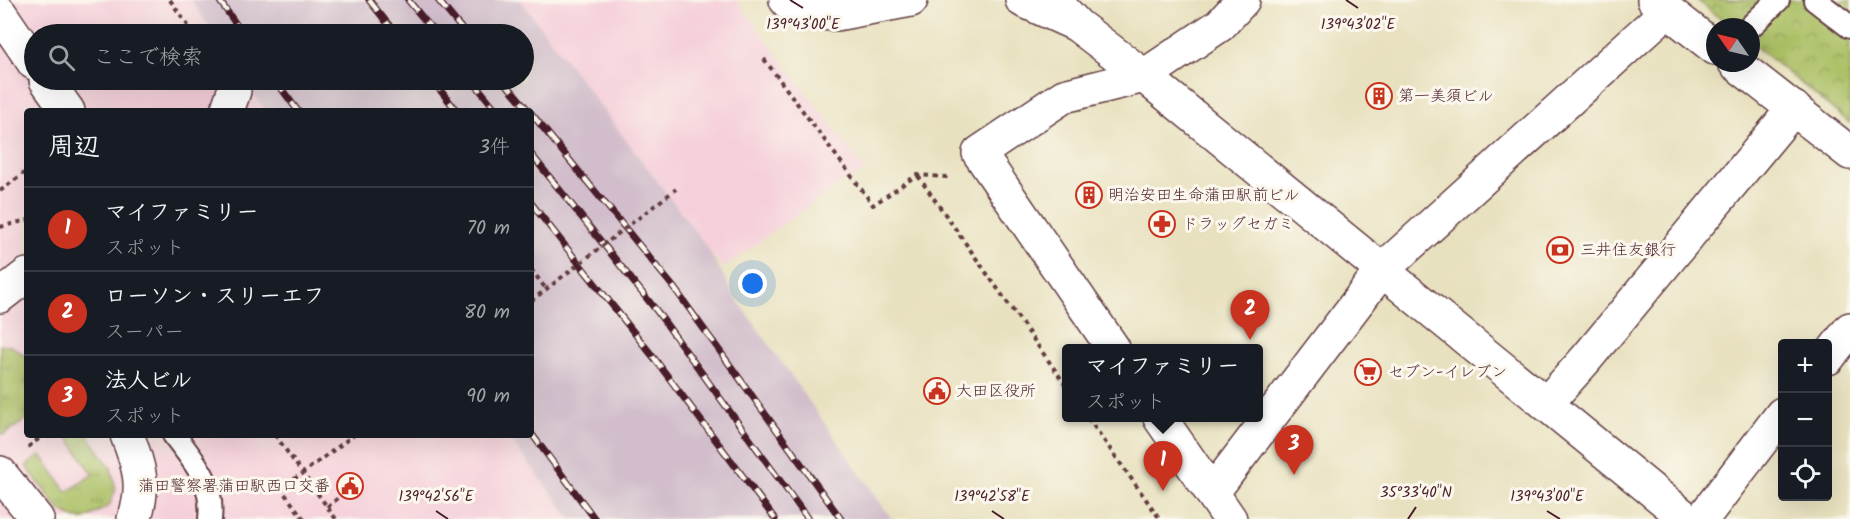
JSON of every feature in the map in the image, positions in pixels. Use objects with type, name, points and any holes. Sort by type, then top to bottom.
[{"type":"street","points":[[786,0],[796,12],[836,14],[911,0]]},
{"type":"street","points":[[1022,0],[1077,25]]},
{"type":"street","points":[[1054,0],[1077,25],[1144,76],[1687,519]]},
{"type":"street","points":[[1110,344],[979,153],[1064,96],[1144,76],[1220,25],[1243,0]]},
{"type":"street","points":[[1163,422],[1221,506],[1382,270],[1661,6],[1706,41]]},
{"type":"street","points":[[0,14],[24,49]]},
{"type":"street","points":[[1747,72],[1850,153]]},
{"type":"street","points":[[53,90],[66,108]]},
{"type":"street","points":[[1546,404],[1794,108]]},
{"type":"street","points":[[0,297],[24,277]]},
{"type":"street","points":[[0,297],[24,305]]},
{"type":"street","points":[[1832,352],[1850,329]]},
{"type":"street","points":[[1702,519],[1778,419]]},
{"type":"street","points":[[128,438],[137,461],[141,486],[135,519]]},
{"type":"street","points":[[0,473],[35,518]]},
{"type":"lane","points":[[1759,18],[1778,0]]},
{"type":"lane","points":[[1815,0],[1850,27]]},
{"type":"lane","points":[[176,438],[201,471],[209,487],[212,504],[210,519]]},
{"type":"path","points":[[170,0],[187,24]]},
{"type":"path","points":[[764,59],[873,204],[917,175],[946,177]]},
{"type":"path","points":[[0,191],[24,173]]},
{"type":"path","points":[[917,175],[1062,380]]},
{"type":"path","points":[[534,299],[676,189]]},
{"type":"path","points":[[0,227],[24,221]]},
{"type":"path","points":[[534,273],[546,289]]},
{"type":"path","points":[[1092,422],[1160,519]]},
{"type":"path","points":[[26,448],[40,438]]},
{"type":"path","points":[[277,438],[336,519]]},
{"type":"path","points":[[304,519],[281,489],[350,438]]},
{"type":"path","points":[[327,507],[352,487]]},
{"type":"shaded area","points":[[0,0],[191,0],[207,24],[24,24],[24,90],[251,90],[264,108],[24,108],[24,438],[509,438],[570,519],[0,519]]},
{"type":"shaded area","points":[[191,0],[520,0],[707,247],[734,295],[892,519],[571,519],[509,438],[534,438],[534,108],[264,108],[251,90],[534,90],[534,24],[207,24]]},
{"type":"shaded area","points":[[520,0],[736,0],[865,170],[836,186],[723,268]]},
{"type":"green space","points":[[1697,0],[1850,0],[1850,123],[1760,50],[1760,18],[1720,18]]},
{"type":"green space","points":[[0,345],[11,346],[24,355],[24,421],[3,435],[0,432]]},
{"type":"green space","points":[[68,438],[90,438],[111,468],[116,489],[109,506],[85,519],[76,519],[58,509],[26,466],[41,455],[67,492],[93,474]]},
{"type":"railway","points":[[219,0],[236,24]]},
{"type":"railway","points":[[369,0],[388,24]]},
{"type":"railway","points":[[408,0],[428,24]]},
{"type":"railway","points":[[438,0],[458,24]]},
{"type":"railway","points":[[282,90],[296,108]]},
{"type":"railway","points":[[440,90],[455,108]]},
{"type":"railway","points":[[480,90],[495,108]]},
{"type":"railway","points":[[511,90],[526,108]]},
{"type":"railway","points":[[534,117],[675,289],[841,519]]},
{"type":"railway","points":[[534,158],[656,310],[808,519]]},
{"type":"railway","points":[[534,207],[651,354],[775,519]]},
{"type":"railway","points":[[534,437],[595,519]]},
{"type":"place","name":"第一美須ビル","points":[[1379,96]]},
{"type":"place","name":"明治安田生命蒲田駅前ビル","points":[[1089,195]]},
{"type":"place","name":"ドラッグセガミ","points":[[1162,224]]},
{"type":"place","name":"三井住友銀行","points":[[1560,250]]},
{"type":"place","name":"ローソン・スリーエフ","points":[[1250,340]]},
{"type":"place","name":"セブン-イレブン","points":[[1368,372]]},
{"type":"place","name":"大田区役所","points":[[937,391]]},
{"type":"place","name":"法人ビル","points":[[1294,475]]},
{"type":"place","name":"蒲田警察署蒲田駅西口交番","points":[[350,486]]},
{"type":"place","name":"マイファミリー","points":[[1163,491]]}]
